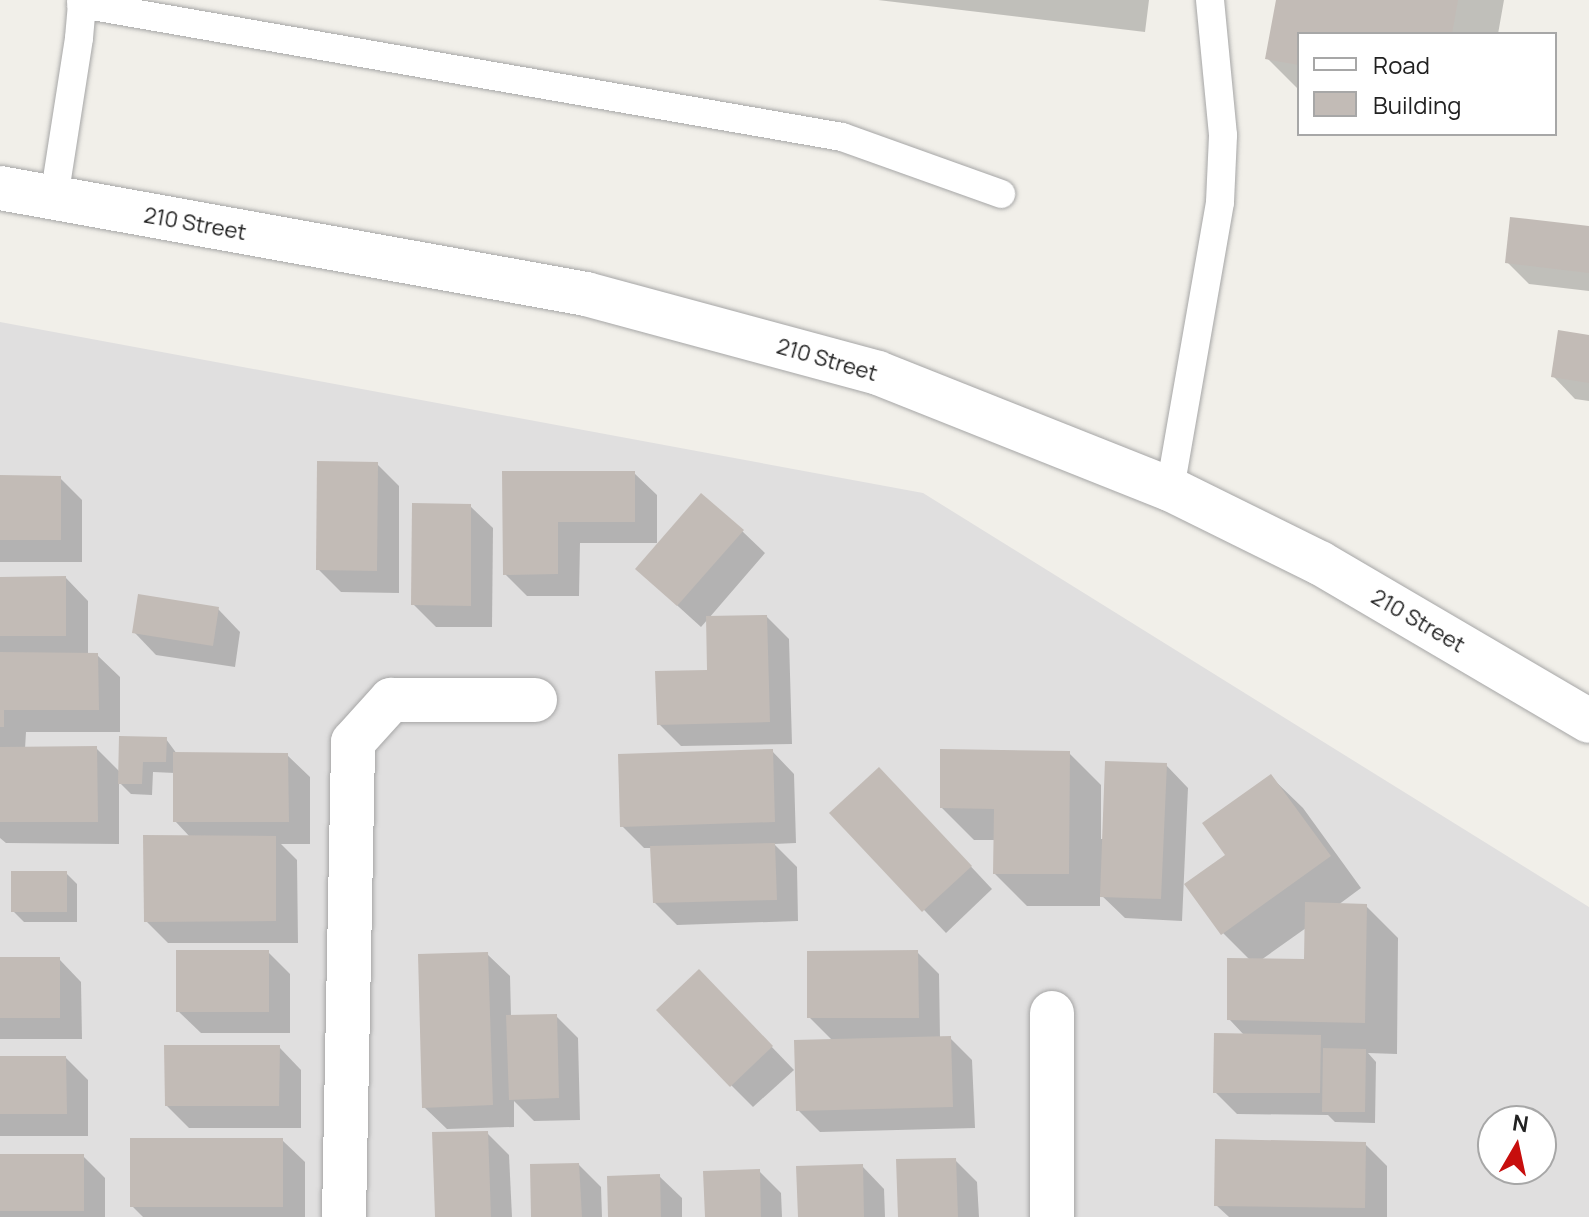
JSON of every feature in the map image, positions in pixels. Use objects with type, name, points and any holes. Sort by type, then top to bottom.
[{"type":"street","name":"210 Street","points":[[0,188],[586,294],[878,373],[1170,489],[1320,563],[1589,721]]},
{"type":"street","points":[[344,1217],[353,742],[391,700],[535,700]]},
{"type":"street","points":[[1052,1013],[1052,1217]]},
{"type":"lane","points":[[1170,489],[1220,202],[1223,135],[1210,0]]},
{"type":"lane","points":[[54,198],[82,2],[842,137],[1001,194]]},
{"type":"shaded area","points":[[0,322],[923,493],[1589,907],[1589,1217],[0,1217]]},
{"type":"building","points":[[1276,0],[1458,0],[1452,32],[1297,32],[1297,65],[1265,59]]},
{"type":"building","points":[[1510,217],[1589,226],[1589,273],[1505,263]]},
{"type":"building","points":[[1558,330],[1589,335],[1589,383],[1551,377]]},
{"type":"building","points":[[317,461],[378,462],[377,571],[316,570]]},
{"type":"building","points":[[502,471],[635,471],[635,522],[558,522],[558,574],[503,575]]},
{"type":"building","points":[[0,475],[61,476],[61,540],[0,540]]},
{"type":"building","points":[[701,493],[744,530],[677,606],[635,569]]},
{"type":"building","points":[[412,503],[471,504],[471,606],[411,605]]},
{"type":"building","points":[[66,576],[66,636],[0,636],[0,577]]},
{"type":"building","points":[[138,594],[219,607],[213,646],[132,633]]},
{"type":"building","points":[[767,615],[770,722],[657,725],[655,671],[707,670],[706,616]]},
{"type":"building","points":[[0,652],[98,653],[99,710],[4,710],[4,727],[0,727]]},
{"type":"building","points":[[119,736],[167,737],[166,762],[143,762],[142,784],[118,784]]},
{"type":"building","points":[[97,746],[98,822],[0,822],[0,747]]},
{"type":"building","points":[[773,749],[775,822],[620,827],[618,754]]},
{"type":"building","points":[[940,749],[1070,751],[1069,874],[993,874],[994,809],[940,808]]},
{"type":"building","points":[[173,752],[288,753],[289,822],[173,822]]},
{"type":"building","points":[[1105,761],[1167,763],[1161,899],[1100,897]]},
{"type":"building","points":[[879,767],[972,866],[922,912],[829,813]]},
{"type":"building","points":[[1271,774],[1331,856],[1221,935],[1184,884],[1225,855],[1202,823]]},
{"type":"building","points":[[143,835],[276,836],[276,921],[144,922]]},
{"type":"building","points":[[775,843],[777,900],[653,903],[650,846]]},
{"type":"building","points":[[11,871],[67,871],[67,912],[11,912]]},
{"type":"building","points":[[1305,902],[1367,904],[1365,1023],[1227,1020],[1227,958],[1304,959]]},
{"type":"building","points":[[176,950],[269,950],[269,1012],[176,1012]]},
{"type":"building","points":[[918,950],[919,1018],[807,1018],[807,951]]},
{"type":"building","points":[[488,952],[493,1105],[422,1108],[418,954]]},
{"type":"building","points":[[0,957],[60,957],[60,1018],[0,1018]]},
{"type":"building","points":[[699,969],[773,1046],[730,1087],[656,1010]]},
{"type":"building","points":[[557,1014],[559,1098],[509,1100],[506,1015]]},
{"type":"building","points":[[1214,1033],[1321,1035],[1320,1093],[1213,1093]]},
{"type":"building","points":[[951,1036],[953,1107],[796,1111],[794,1040]]},
{"type":"building","points":[[164,1045],[280,1045],[279,1106],[165,1106]]},
{"type":"building","points":[[1323,1048],[1366,1049],[1365,1112],[1322,1112]]},
{"type":"building","points":[[0,1056],[66,1056],[67,1114],[0,1114]]},
{"type":"building","points":[[488,1131],[491,1217],[435,1217],[432,1132]]},
{"type":"building","points":[[130,1138],[283,1138],[283,1207],[130,1207]]},
{"type":"building","points":[[1215,1139],[1366,1142],[1365,1208],[1214,1206]]},
{"type":"building","points":[[0,1154],[84,1154],[84,1211],[0,1211]]},
{"type":"building","points":[[956,1158],[958,1217],[898,1217],[896,1159]]},
{"type":"building","points":[[579,1163],[582,1217],[531,1217],[530,1164]]},
{"type":"building","points":[[863,1164],[864,1217],[798,1217],[796,1166]]},
{"type":"building","points":[[760,1169],[761,1217],[705,1217],[703,1171]]},
{"type":"building","points":[[660,1174],[661,1217],[608,1217],[607,1176]]}]
